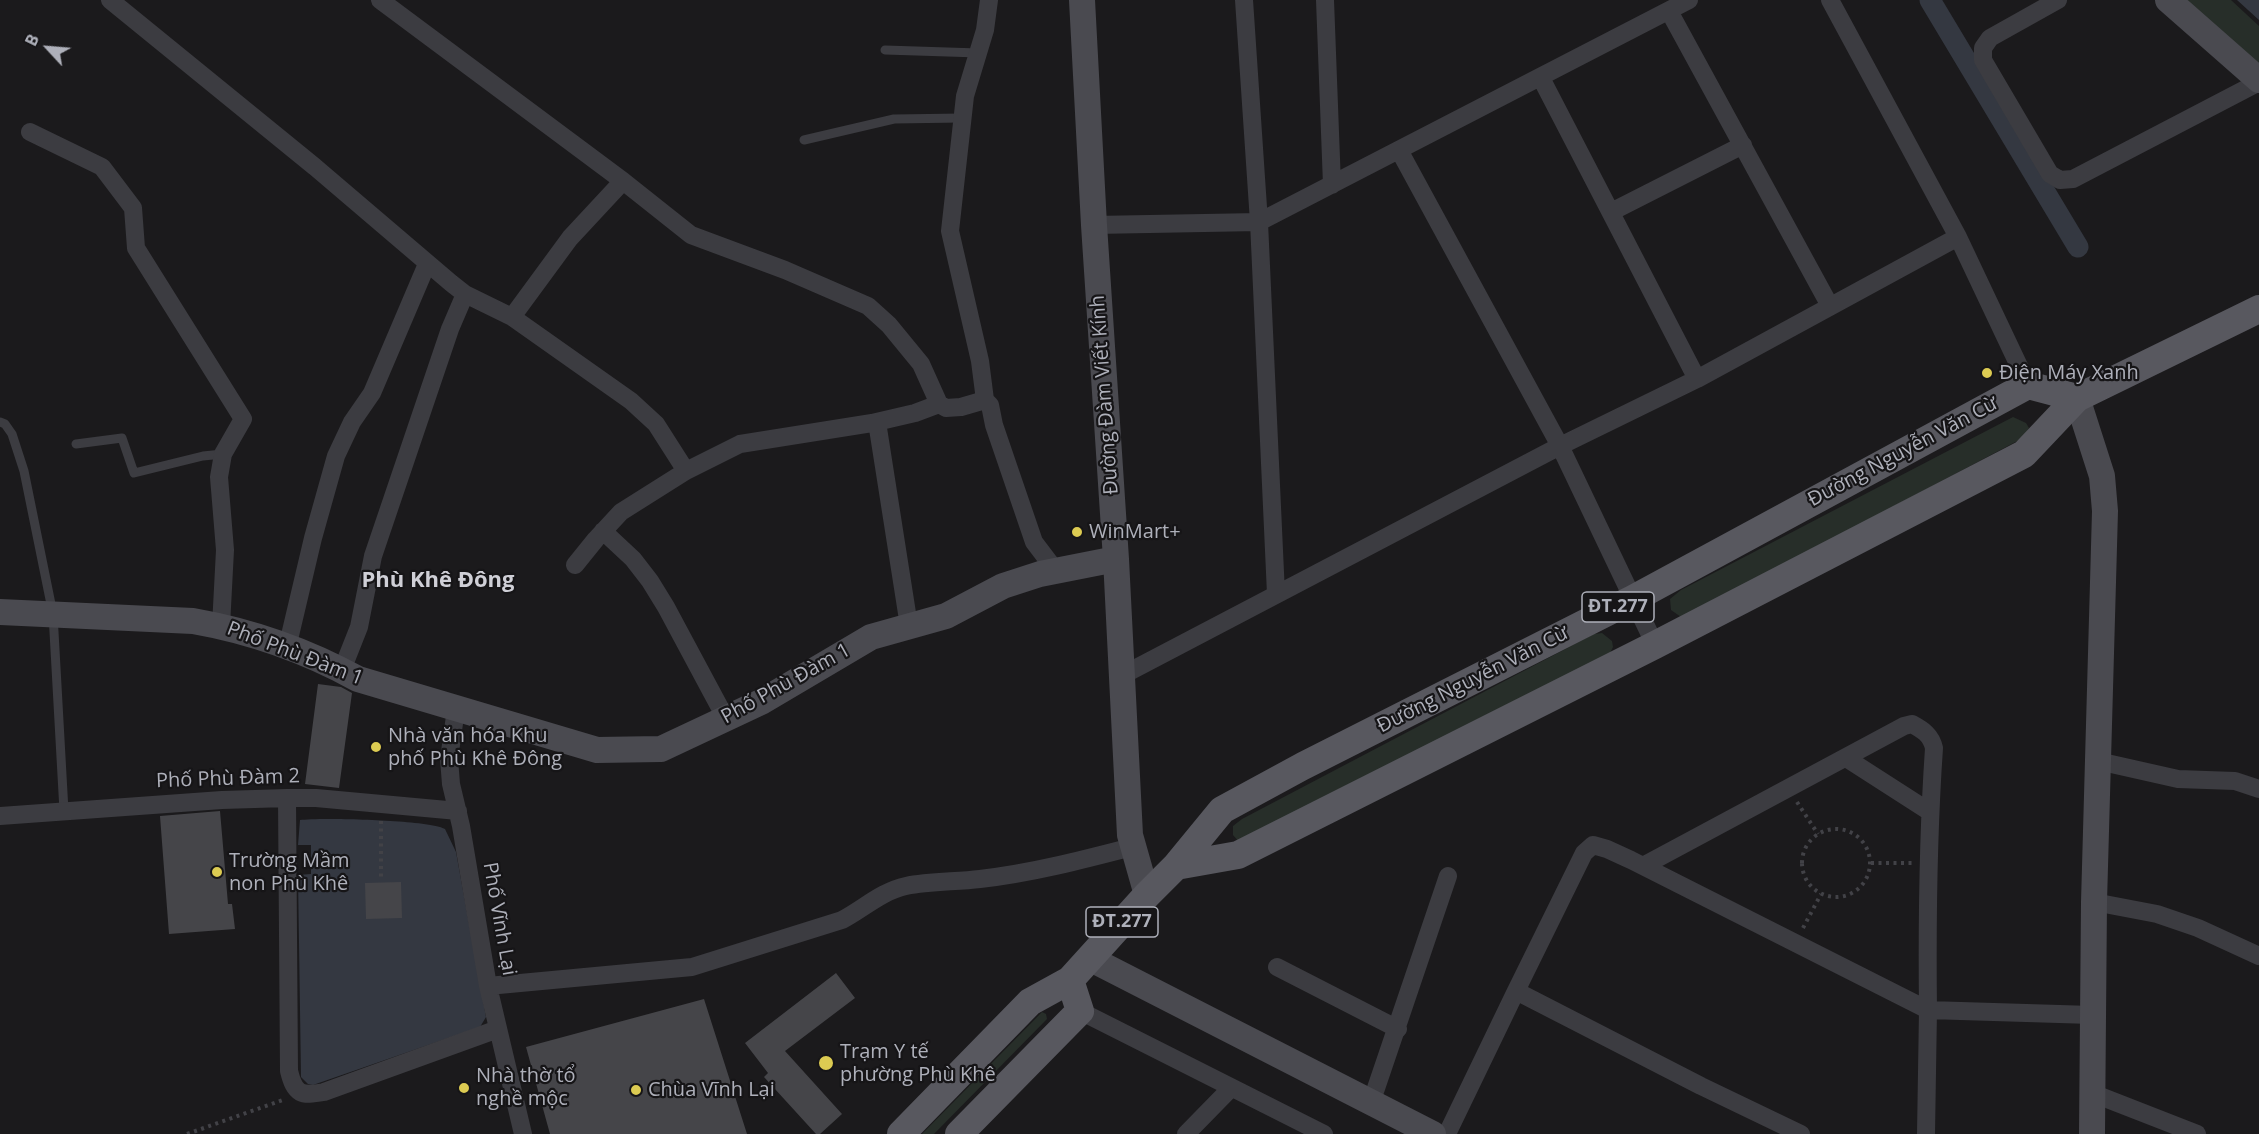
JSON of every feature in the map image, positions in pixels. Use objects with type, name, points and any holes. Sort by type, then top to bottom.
[{"type":"main road","name":"ĐT.277","points":[[1176,866],[1238,855],[1655,645],[2024,454],[2077,398],[2259,309]]},
{"type":"main road","points":[[2028,385],[2077,398]]},
{"type":"main road","name":"Đường Nguyễn Văn Cừ","points":[[901,1134],[1030,1002],[1070,980],[1176,866],[1222,810],[1303,766],[1631,600],[2028,385]]},
{"type":"main road","points":[[959,1134],[1080,1011],[1070,980]]},
{"type":"street","points":[[110,0],[315,167],[465,294],[512,317],[631,401],[656,424],[686,471]]},
{"type":"street","points":[[380,0],[623,181],[691,235],[785,270],[868,306],[890,325],[921,364],[939,404],[946,408],[961,407],[985,400]]},
{"type":"street","points":[[989,0],[985,30],[965,96],[950,231],[980,361],[985,400],[990,405],[994,425],[1034,542],[1056,571]]},
{"type":"street","name":"Đường Đàm Viết Kính","points":[[1082,0],[1116,559],[1130,835],[1147,895]]},
{"type":"street","points":[[1244,0],[1259,222],[1276,594]]},
{"type":"street","points":[[1324,0],[1332,185]]},
{"type":"street","points":[[1094,225],[1259,222],[1689,0]]},
{"type":"street","points":[[1830,0],[1958,237],[2028,385]]},
{"type":"street","points":[[2058,0],[1990,38],[1983,48],[1983,60],[2049,174],[2060,180],[2073,179],[2259,81],[2168,0]]},
{"type":"street","points":[[1669,10],[1830,306]]},
{"type":"street","points":[[1541,78],[1697,379]]},
{"type":"street","points":[[30,132],[102,167],[133,207],[136,248],[243,419],[223,454],[219,477],[225,550],[221,626]]},
{"type":"street","points":[[1611,212],[1743,145]]},
{"type":"street","points":[[1399,150],[1560,446],[1631,600],[1655,645]]},
{"type":"street","points":[[512,317],[570,238],[623,181]]},
{"type":"street","points":[[1121,676],[1560,446],[1697,379],[1958,237]]},
{"type":"street","points":[[287,648],[313,538],[336,456],[352,422],[372,393],[427,264]]},
{"type":"street","points":[[342,670],[359,627],[373,556],[450,329],[465,294]]},
{"type":"street","points":[[2077,398],[2102,476],[2105,511],[2094,902],[2092,1134]]},
{"type":"street","points":[[574,565],[621,512],[686,471],[740,444],[877,422],[915,414],[939,404]]},
{"type":"street","points":[[877,422],[909,626]]},
{"type":"street","points":[[603,531],[633,559],[650,581],[726,718]]},
{"type":"street","name":"Phố Phù Đàm 1","points":[[0,612],[193,621],[221,626],[287,648],[342,670],[358,679],[597,750],[661,749],[761,702],[837,655],[871,637],[946,616],[1003,586],[1056,571],[1116,559]]},
{"type":"street","name":"Phố Vĩnh Lại","points":[[456,709],[449,759],[451,784],[458,811],[488,986],[524,1134]]},
{"type":"street","points":[[1642,866],[1904,726],[1912,724],[1926,733],[1934,748],[1927,914],[1926,1134]]},
{"type":"street","points":[[1846,758],[1930,812]]},
{"type":"street","points":[[2098,761],[2178,779],[2235,781],[2259,789]]},
{"type":"street","points":[[287,798],[290,1071],[292,1082],[301,1094],[324,1092],[498,1029]]},
{"type":"street","name":"Phố Phù Đàm 2","points":[[0,816],[222,800],[287,798],[316,798],[458,811]]},
{"type":"street","points":[[1447,1134],[1588,848],[1593,845],[1642,866],[1928,1010],[2092,1015]]},
{"type":"street","points":[[488,986],[692,967],[842,920],[876,899],[906,886],[980,879],[1054,867],[1132,847]]},
{"type":"street","points":[[1371,1103],[1448,876]]},
{"type":"street","points":[[2094,902],[2157,914],[2198,928],[2259,956]]},
{"type":"street","points":[[1089,958],[1433,1134]]},
{"type":"street","points":[[1278,967],[1398,1029]]},
{"type":"street","points":[[1516,991],[1701,1086],[1801,1134]]},
{"type":"street","points":[[1080,1011],[1324,1134]]},
{"type":"street","points":[[1186,1134],[1231,1088]]},
{"type":"street","points":[[2092,1093],[2196,1134]]},
{"type":"lane","points":[[885,50],[979,53]]},
{"type":"lane","points":[[804,140],[894,119],[962,118]]},
{"type":"lane","points":[[0,422],[5,424],[12,434],[24,471],[53,615],[64,811]]},
{"type":"lane","points":[[76,444],[122,438],[134,473],[203,456],[223,454]]},
{"type":"path","points":[[1797,801],[1818,834]]},
{"type":"path","points":[[381,805],[381,880]]},
{"type":"path","points":[[1836,828],[1853,832],[1866,844],[1871,863],[1867,878],[1856,892],[1839,897],[1821,894],[1808,882],[1802,865],[1806,847],[1818,834],[1836,828]]},
{"type":"path","points":[[1871,863],[1913,863]]},
{"type":"path","points":[[1803,929],[1821,894]]},
{"type":"path","points":[[187,1134],[301,1094]]},
{"type":"shaded area","points":[[2168,0],[2231,0],[2259,26],[2259,80]]},
{"type":"shaded area","points":[[2237,0],[2259,0],[2259,20]]},
{"type":"shaded area","points":[[2013,417],[2026,423],[2029,428],[2023,438],[1709,604],[1681,617],[1671,610],[1670,599],[1681,590]]},
{"type":"shaded area","points":[[1602,633],[1612,641],[1613,647],[1610,653],[1239,842],[1233,835],[1233,826],[1242,819],[1594,634]]},
{"type":"shaded area","points":[[300,820],[399,821],[445,829],[456,852],[486,1017],[480,1027],[313,1085],[308,1084],[301,1077],[298,875],[311,874],[311,845],[298,845]]},
{"type":"shaded area","points":[[1042,1012],[1046,1014],[1047,1019],[934,1134],[922,1134]]},
{"type":"building","points":[[318,684],[341,687],[352,693],[339,788],[305,784]]},
{"type":"building","points":[[220,811],[228,904],[232,904],[235,929],[169,934],[160,816]]},
{"type":"building","points":[[401,882],[402,918],[366,919],[365,883]]},
{"type":"building","points":[[836,973],[855,998],[785,1051],[842,1114],[820,1134],[816,1134],[764,1077],[768,1073],[745,1043]]},
{"type":"building","name":"Chùa Vĩnh Lại","points":[[704,999],[747,1134],[550,1134],[526,1047]]},
{"type":"waterway","points":[[1930,0],[2078,247]]},
{"type":"place","name":"Điện Máy Xanh","points":[[1987,373]]},
{"type":"place","name":"WinMart+","points":[[1077,532]]},
{"type":"place","name":"Nhà văn hóa Khu phố Phù Khê Đông","points":[[376,747]]},
{"type":"place","name":"Trường Mầm non Phù Khê","points":[[217,872]]},
{"type":"place","name":"Trạm Y tế phường Phù Khê","points":[[826,1063]]},
{"type":"place","name":"Nhà thờ tổ nghề mộc","points":[[464,1088]]},
{"type":"place","name":"Chùa Vĩnh Lại","points":[[636,1090]]},
{"type":"district","name":"Phù Khê Đông","points":[[438,581]]}]
